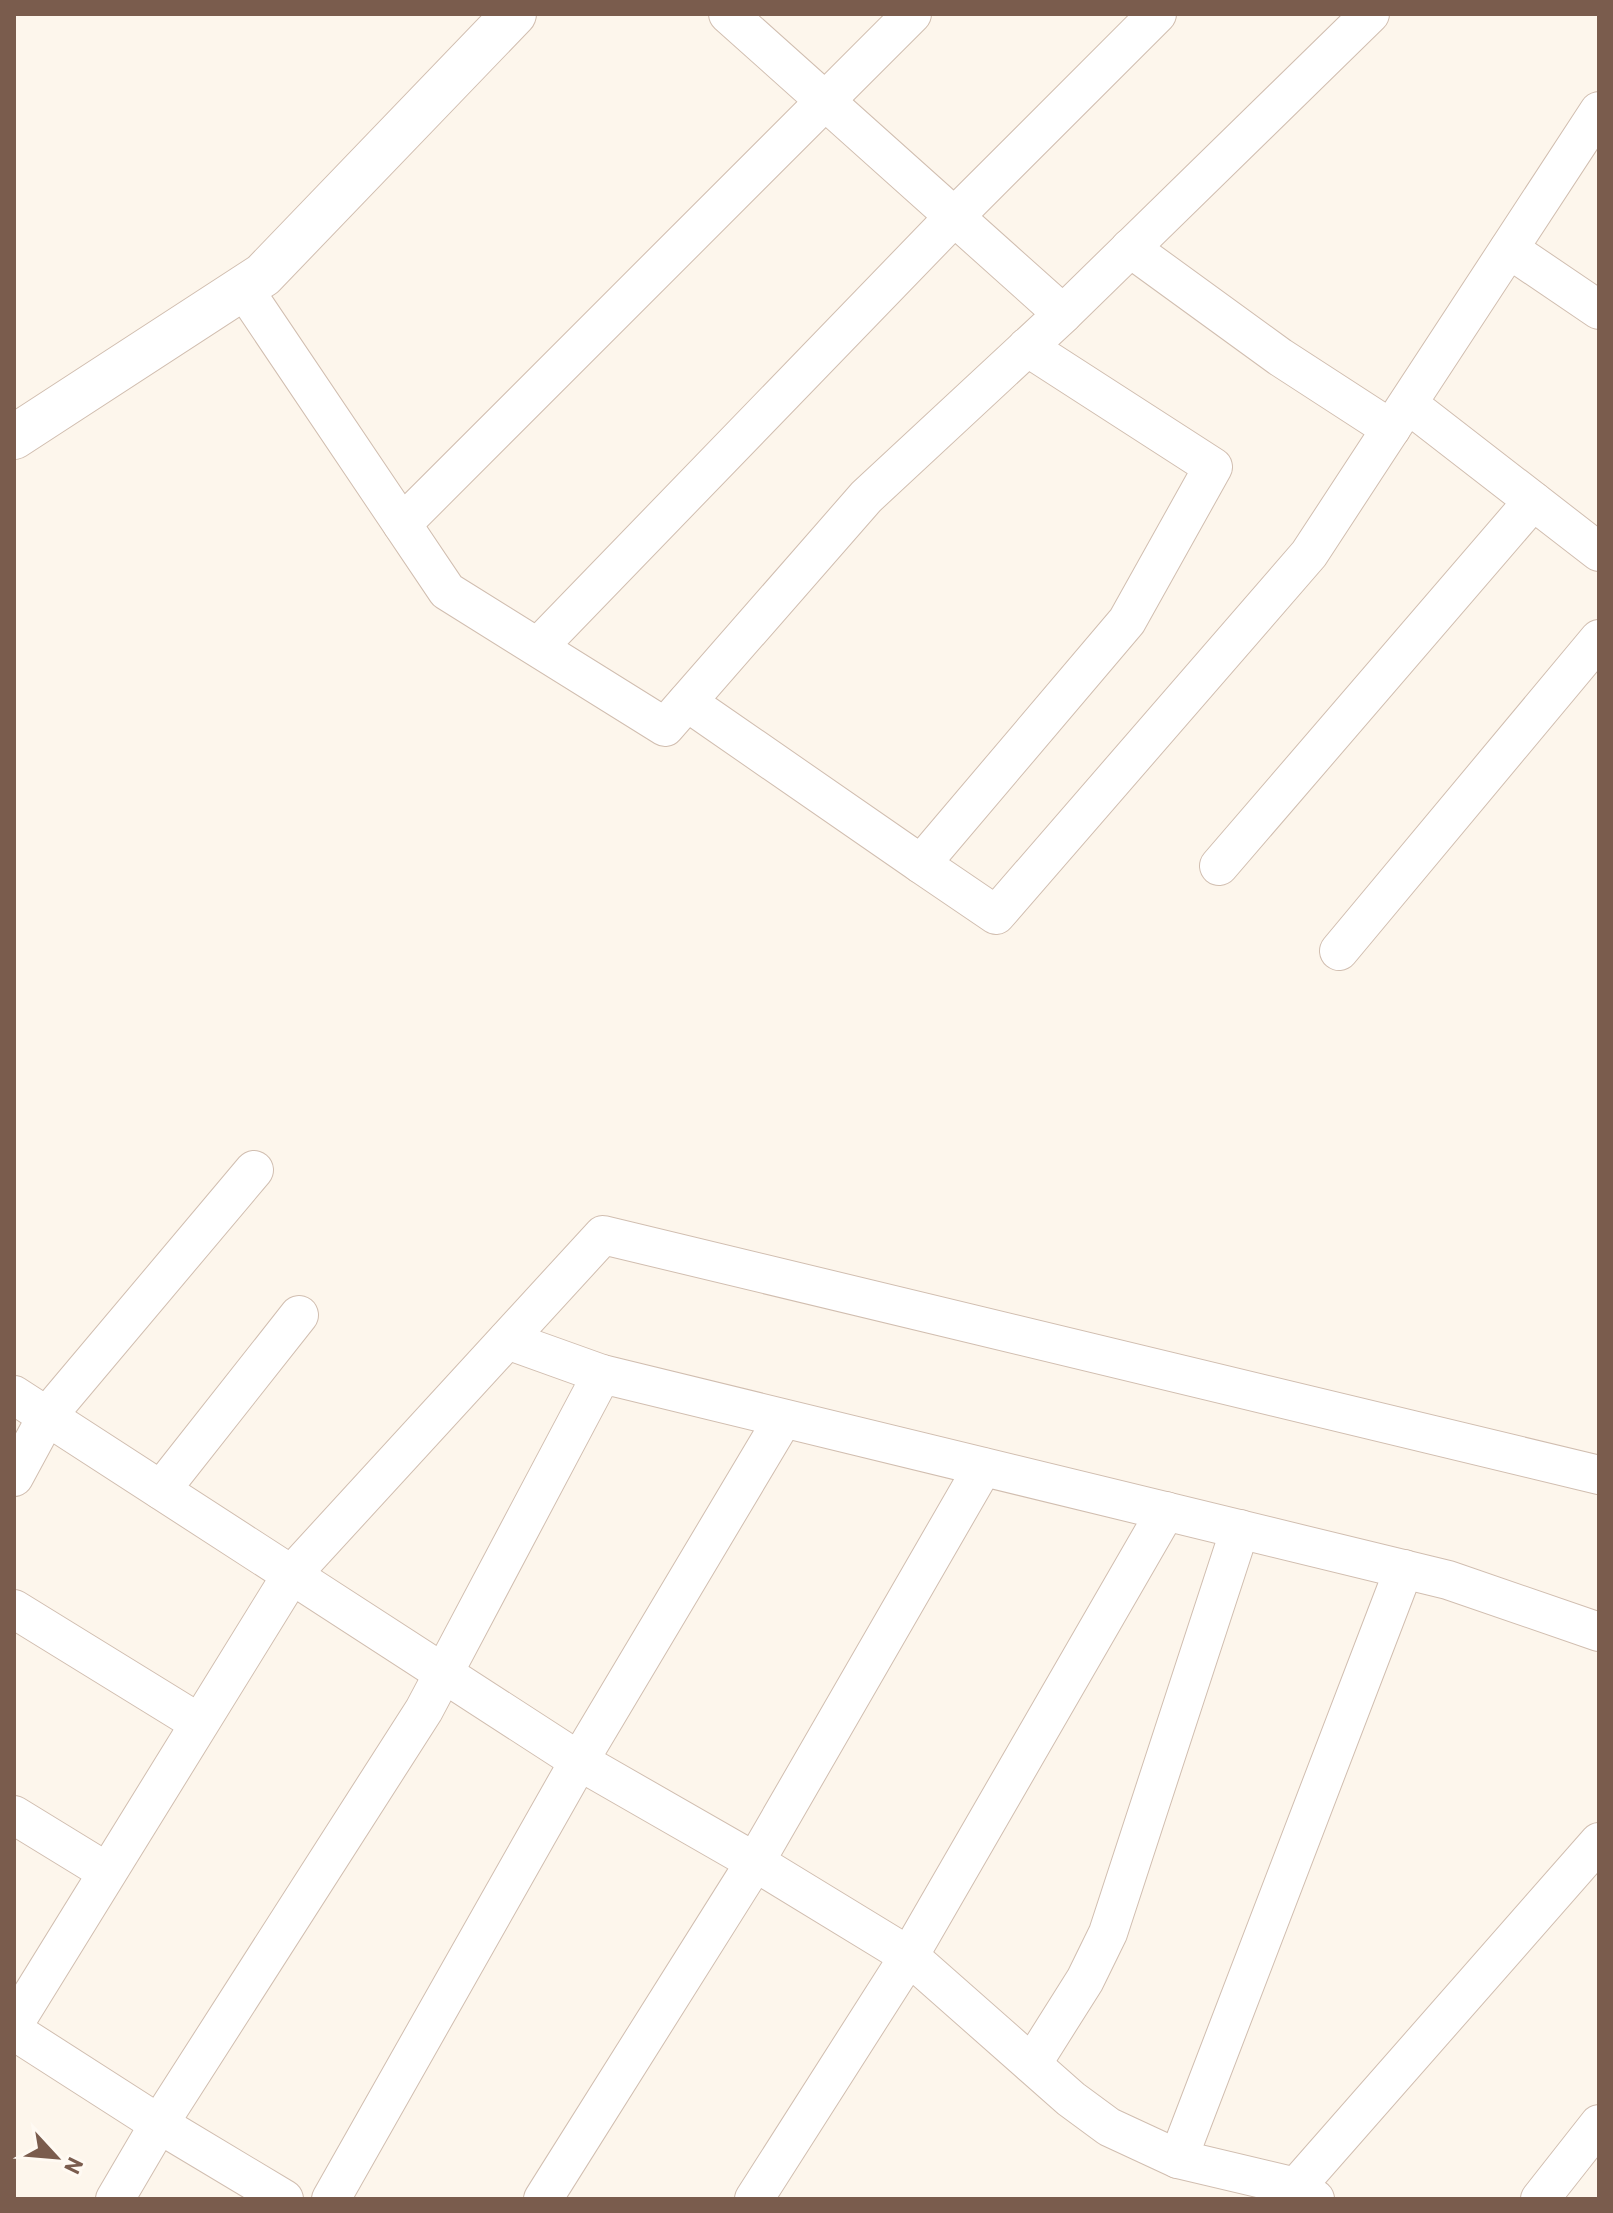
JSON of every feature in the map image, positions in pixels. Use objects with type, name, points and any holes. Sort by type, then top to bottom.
[{"type":"street","points":[[14,437],[263,275],[514,14]]},
{"type":"street","points":[[728,14],[1063,314]]},
{"type":"street","points":[[402,524],[912,14]]},
{"type":"street","points":[[538,647],[954,217],[1157,14]]},
{"type":"street","points":[[243,288],[447,591],[665,727],[866,497],[1063,314],[1370,14]]},
{"type":"street","points":[[687,702],[996,915],[1309,554],[1599,111]]},
{"type":"street","points":[[1130,248],[1280,357],[1399,416],[1533,501],[1599,552]]},
{"type":"street","points":[[1509,249],[1599,310]]},
{"type":"street","points":[[921,864],[1127,621],[1213,467],[1027,347]]},
{"type":"street","points":[[1219,866],[1533,501]]},
{"type":"street","points":[[1339,951],[1599,639]]},
{"type":"street","points":[[14,1477],[47,1416],[254,1170]]},
{"type":"street","points":[[14,2024],[292,1574],[603,1235],[1599,1475]]},
{"type":"street","points":[[161,1490],[299,1315]]},
{"type":"street","points":[[507,1340],[602,1374],[1448,1580],[1599,1632]]},
{"type":"street","points":[[115,2199],[159,2124],[416,1723],[602,1374]]},
{"type":"street","points":[[14,1395],[579,1761],[755,1862],[909,1956],[1088,2113],[1109,2127],[1178,2159],[1305,2193],[1599,1842]]},
{"type":"street","points":[[331,2199],[579,1761],[783,1419]]},
{"type":"street","points":[[543,2199],[755,1862],[983,1467]]},
{"type":"street","points":[[754,2199],[909,1956],[1166,1511]]},
{"type":"street","points":[[1032,2064],[1085,1980],[1108,1933],[1240,1529]]},
{"type":"street","points":[[1178,2159],[1404,1569]]},
{"type":"street","points":[[14,1609],[199,1723]]},
{"type":"street","points":[[14,1815],[107,1872]]},
{"type":"street","points":[[14,2031],[284,2199]]},
{"type":"street","points":[[1540,2199],[1599,2124]]}]
